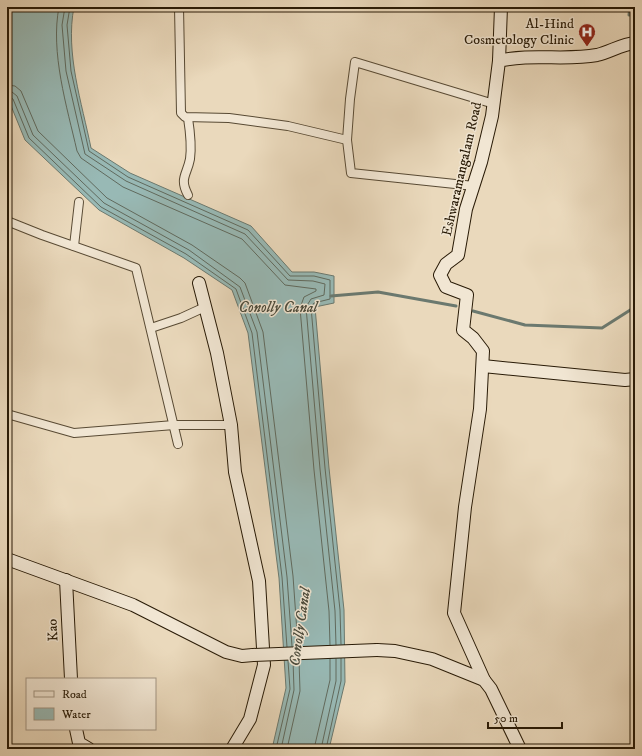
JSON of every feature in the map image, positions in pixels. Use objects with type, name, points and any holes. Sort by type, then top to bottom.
[{"type":"street","points":[[178,7],[182,116],[188,118],[229,118],[288,126],[347,140]]},
{"type":"street","name":"Eshwaramangalam Road","points":[[483,366],[483,351],[473,338],[463,330],[467,295],[446,287],[441,278],[442,269],[458,255],[466,210],[482,162],[494,104],[499,62],[501,7]]},
{"type":"street","points":[[499,62],[513,58],[554,58],[598,55],[635,43]]},
{"type":"street","points":[[474,186],[351,173],[347,140],[355,62],[494,104]]},
{"type":"street","points":[[188,118],[191,145],[190,160],[185,172],[183,185],[188,195]]},
{"type":"street","points":[[74,246],[79,202]]},
{"type":"street","points":[[7,220],[136,268],[178,444]]},
{"type":"street","points":[[199,283],[231,425],[235,472],[259,581],[264,665],[250,719],[232,749]]},
{"type":"street","points":[[151,328],[182,318],[205,307]]},
{"type":"street","points":[[520,749],[491,689],[484,680],[454,613],[465,507],[478,424],[483,366],[635,380]]},
{"type":"street","points":[[7,414],[74,433],[174,425],[231,425]]},
{"type":"street","points":[[7,559],[133,605],[154,617],[226,652],[242,656],[377,650],[395,651],[432,659],[484,680]]},
{"type":"street","name":"Kao","points":[[66,580],[70,678]]},
{"type":"street","points":[[76,730],[82,747]]},
{"type":"water","name":"Conolly Canal","points":[[8,7],[74,7],[72,24],[73,60],[79,96],[91,148],[130,173],[251,226],[292,272],[314,272],[334,276],[334,303],[315,307],[329,468],[344,610],[345,682],[329,749],[272,749],[286,688],[279,578],[248,333],[232,290],[184,258],[99,210],[25,140],[7,96]]},
{"type":"waterway","points":[[630,7],[629,15],[635,15]]},
{"type":"waterway","points":[[331,296],[378,292],[456,306]]},
{"type":"waterway","points":[[473,311],[525,325],[602,328],[635,307]]},
{"type":"place","name":"Al-Hind Cosmetology Clinic","points":[[587,47]]}]
